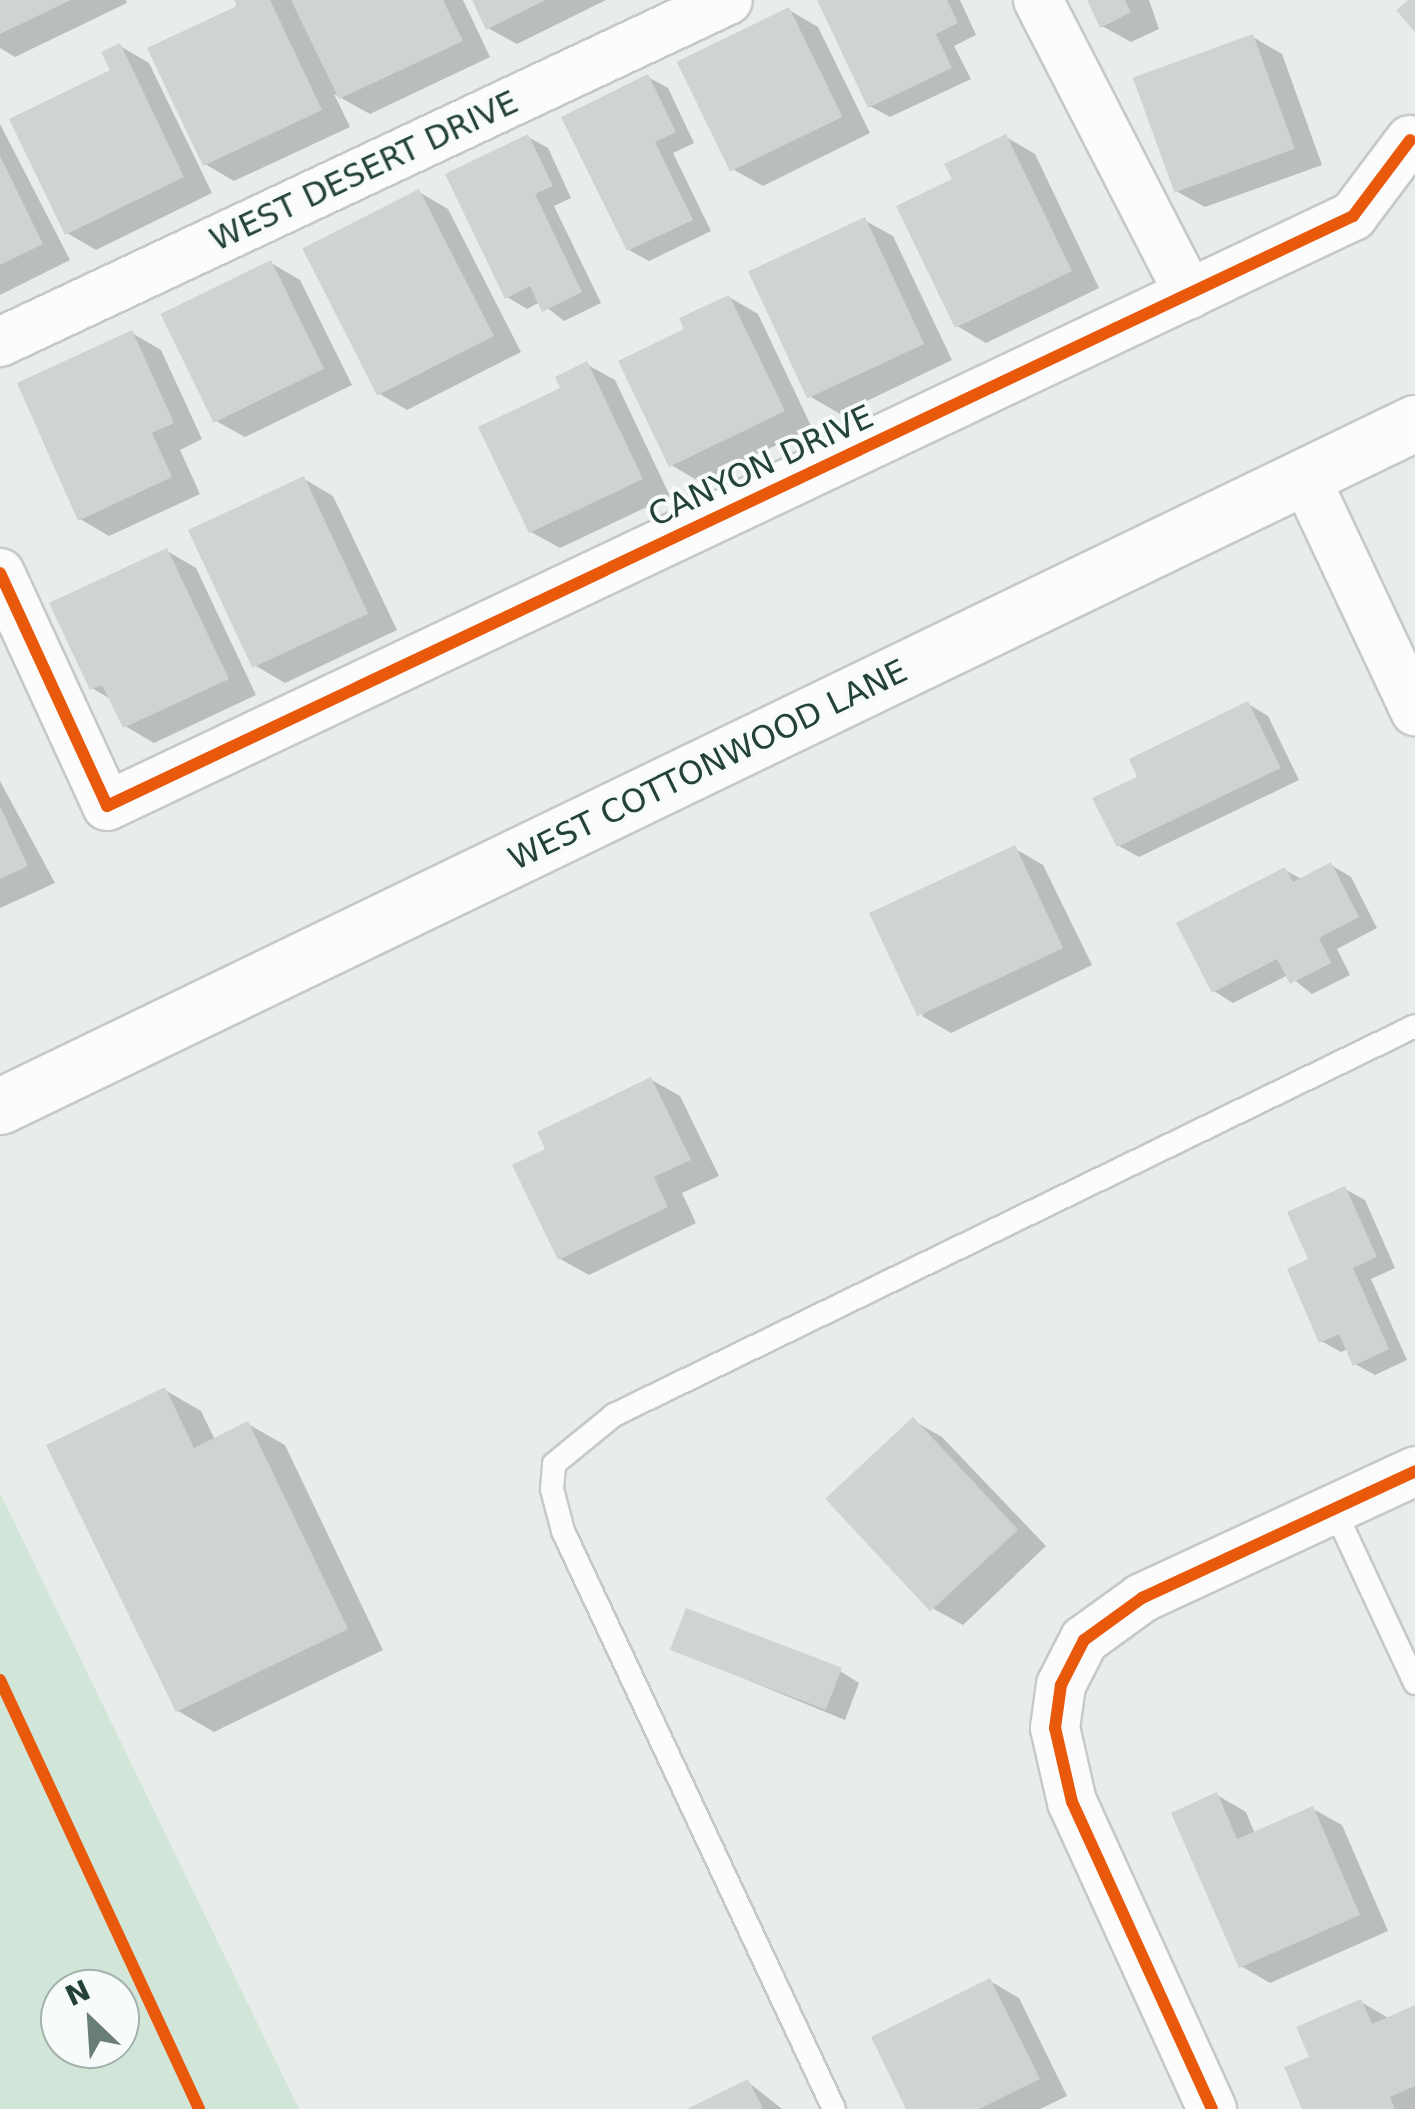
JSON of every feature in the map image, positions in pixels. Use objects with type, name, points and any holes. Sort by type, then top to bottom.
[{"type":"main road","name":"WEST COTTONWOOD LANE","points":[[0,1106],[1415,423]]},
{"type":"street","name":"WEST DESERT DRIVE","points":[[0,342],[728,0]]},
{"type":"street","points":[[1038,0],[1189,294]]},
{"type":"street","name":"CANYON DRIVE","points":[[0,573],[107,806],[1353,216],[1410,140]]},
{"type":"street","points":[[1305,477],[1415,711]]},
{"type":"street","points":[[1212,2109],[1072,1802],[1056,1728],[1061,1685],[1084,1640],[1142,1598],[1415,1471]]},
{"type":"lane","points":[[834,2109],[563,1531],[552,1489],[554,1464],[614,1415],[1415,1026]]},
{"type":"lane","points":[[1334,1509],[1415,1683]]},
{"type":"green space","points":[[0,1493],[299,2109],[0,2109]]},
{"type":"building","points":[[0,0],[71,0],[0,34]]},
{"type":"building","points":[[234,0],[270,0],[322,110],[203,166],[147,48],[237,6]]},
{"type":"building","points":[[291,0],[443,0],[463,41],[339,99]]},
{"type":"building","points":[[472,0],[545,0],[486,30]]},
{"type":"building","points":[[817,0],[947,0],[958,23],[936,34],[952,68],[868,108]]},
{"type":"building","points":[[1087,0],[1125,0],[1131,12],[1100,28]]},
{"type":"building","points":[[1408,0],[1415,0],[1415,32],[1396,10]]},
{"type":"building","points":[[789,7],[842,117],[730,171],[677,62]]},
{"type":"building","points":[[1253,34],[1295,149],[1174,192],[1133,78]]},
{"type":"building","points":[[120,43],[184,177],[65,235],[9,119],[110,70],[101,52]]},
{"type":"building","points":[[648,74],[676,132],[655,142],[693,220],[627,251],[561,117]]},
{"type":"building","points":[[528,134],[553,186],[535,194],[582,292],[542,312],[530,286],[505,299],[445,174]]},
{"type":"building","points":[[1006,134],[1072,271],[955,328],[896,206],[952,179],[944,164]]},
{"type":"building","points":[[0,156],[43,244],[0,265]]},
{"type":"building","points":[[419,189],[494,336],[377,395],[302,248]]},
{"type":"building","points":[[865,217],[924,344],[807,398],[748,272]]},
{"type":"building","points":[[271,260],[324,369],[213,423],[160,314]]},
{"type":"building","points":[[729,295],[785,411],[669,467],[618,361],[684,329],[679,318]]},
{"type":"building","points":[[132,330],[174,423],[152,433],[172,477],[78,521],[17,383]]},
{"type":"building","points":[[587,361],[643,479],[529,533],[478,427],[560,388],[555,377]]},
{"type":"building","points":[[304,476],[368,614],[252,668],[188,530]]},
{"type":"building","points":[[167,548],[229,679],[123,728],[102,685],[90,690],[49,603]]},
{"type":"building","points":[[1248,701],[1281,768],[1117,847],[1092,798],[1137,777],[1129,759]]},
{"type":"building","points":[[0,806],[28,866],[0,879]]},
{"type":"building","points":[[1015,845],[1063,948],[917,1016],[869,913]]},
{"type":"building","points":[[1331,862],[1359,917],[1319,938],[1331,963],[1290,984],[1277,959],[1212,993],[1176,923],[1285,867],[1293,882]]},
{"type":"building","points":[[651,1077],[691,1160],[654,1177],[668,1207],[558,1260],[512,1165],[545,1149],[537,1132]]},
{"type":"building","points":[[1345,1186],[1377,1257],[1353,1268],[1389,1349],[1353,1366],[1339,1334],[1319,1343],[1287,1269],[1308,1259],[1287,1212]]},
{"type":"building","points":[[165,1387],[194,1448],[248,1421],[348,1629],[176,1712],[46,1445]]},
{"type":"building","points":[[913,1417],[1018,1530],[930,1611],[825,1499]]},
{"type":"building","points":[[686,1608],[842,1668],[826,1710],[670,1650]]},
{"type":"building","points":[[1217,1792],[1237,1839],[1313,1806],[1360,1915],[1239,1968],[1171,1813]]},
{"type":"building","points":[[990,1978],[1040,2079],[979,2109],[906,2109],[871,2037]]},
{"type":"building","points":[[1361,1999],[1372,2024],[1415,2005],[1415,2086],[1390,2097],[1395,2109],[1302,2109],[1284,2067],[1309,2057],[1296,2027]]},
{"type":"building","points":[[748,2079],[763,2109],[687,2109]]},
{"type":"cycle path","points":[[0,573],[107,806],[1353,216],[1410,140]]},
{"type":"cycle path","points":[[1212,2109],[1072,1802],[1055,1728],[1061,1685],[1084,1640],[1142,1598],[1415,1471]]},
{"type":"cycle path","points":[[0,1680],[199,2109]]}]
